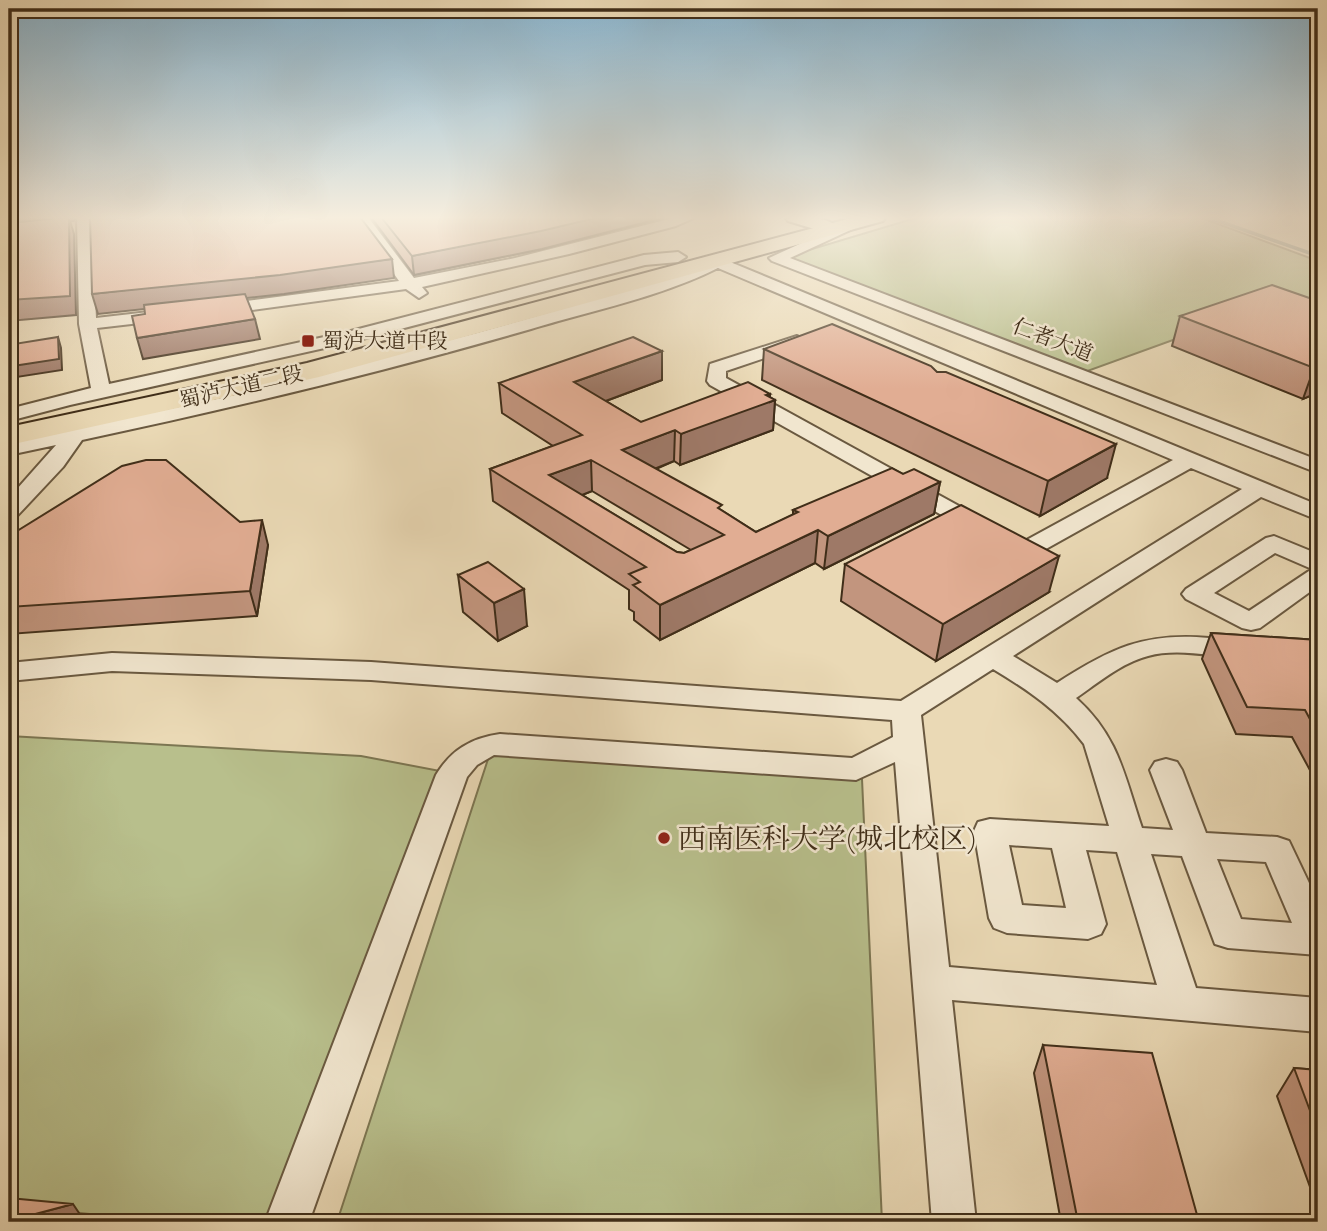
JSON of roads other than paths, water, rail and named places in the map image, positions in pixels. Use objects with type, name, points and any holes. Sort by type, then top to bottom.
[{"type":"highway","name":"蜀泸大道二段","points":[[9,423],[297,362],[625,274]]},
{"type":"highway","name":"蜀泸大道二段","points":[[9,436],[309,371],[520,316],[661,274]]},
{"type":"street","points":[[87,274],[88,324],[101,391]]},
{"type":"street","points":[[402,274],[409,284],[443,313]]},
{"type":"street","points":[[88,324],[409,284],[455,274]]},
{"type":"street","points":[[9,415],[65,398],[245,362],[589,274]]},
{"type":"street","points":[[9,449],[247,398],[483,337],[681,280],[690,274]]},
{"type":"street","points":[[747,274],[1318,513]]},
{"type":"street","name":"仁者大道","points":[[820,274],[1315,466]]},
{"type":"street","points":[[898,304],[717,368],[717,382],[1018,555],[1186,458],[1208,459],[1233,447],[1237,442],[1222,429]]},
{"type":"street","points":[[971,385],[992,377]]},
{"type":"street","points":[[9,511],[55,463],[74,436]]},
{"type":"street","points":[[1315,466],[1288,456],[1265,453],[1241,459],[1237,463],[1238,473],[1260,488],[1296,497],[1318,495]]},
{"type":"street","points":[[287,1222],[452,775],[466,757],[478,750],[500,744],[856,769],[992,656],[1260,488]]},
{"type":"street","points":[[1251,622],[1187,590],[1273,543],[1318,563]]},
{"type":"street","points":[[1219,648],[1318,575]]},
{"type":"street","points":[[1058,696],[1129,653],[1158,645],[1269,652]]},
{"type":"street","points":[[992,656],[1058,696],[1083,720],[1098,742],[1182,1003]]},
{"type":"street","points":[[9,672],[112,662],[371,671],[908,726]]},
{"type":"street","points":[[908,726],[954,1222]]},
{"type":"street","points":[[1066,836],[1192,844],[1166,770]]},
{"type":"street","points":[[931,982],[1318,1015]]},
{"type":"place","name":"蜀泸大道中段","points":[[308,341]]},
{"type":"place","name":"西南医科大学(城北校区)","points":[[664,838]]}]
